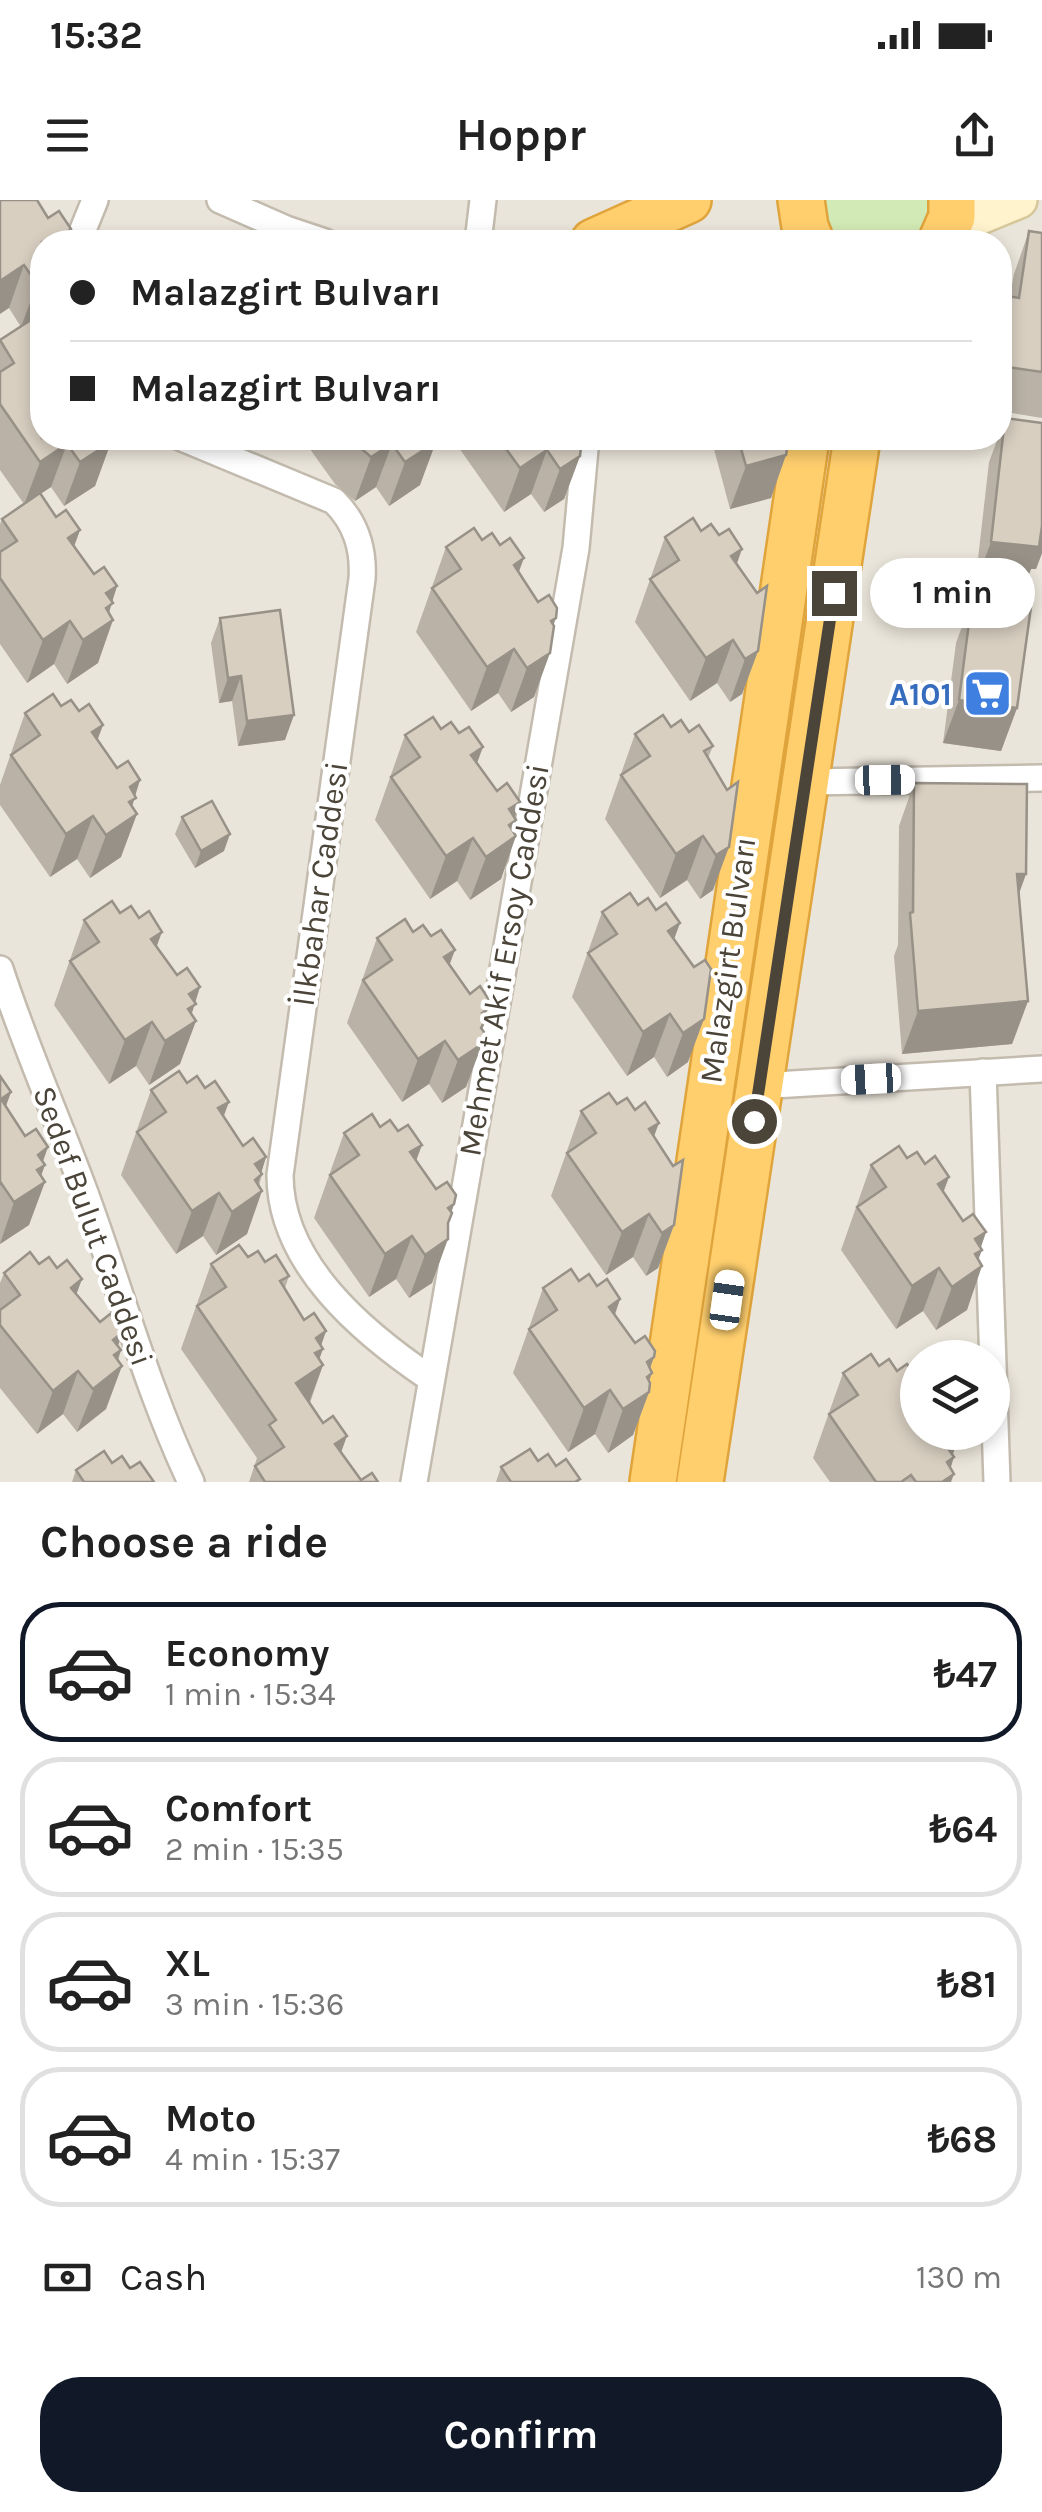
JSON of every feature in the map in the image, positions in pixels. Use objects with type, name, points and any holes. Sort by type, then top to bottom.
[{"type":"highway","points":[[621,230],[688,200]]},
{"type":"highway","points":[[801,200],[806,230]]},
{"type":"highway","points":[[948,230],[952,200]]},
{"type":"highway","name":"Malazgirt Bulvarı","points":[[652,1482],[804,450]]},
{"type":"highway","name":"Malazgirt Bulvarı","points":[[700,1482],[855,450]]},
{"type":"street","points":[[83,230],[96,200]]},
{"type":"street","points":[[220,200],[286,230]]},
{"type":"street","points":[[480,230],[484,200]]},
{"type":"street","points":[[959,230],[973,219],[1019,200]]},
{"type":"street","name":"İlkbahar Caddesi","points":[[211,450],[334,501],[351,521],[361,548],[362,579],[280,1196],[292,1237],[329,1290],[385,1344],[431,1379]]},
{"type":"street","name":"Mehmet Akif Ersoy Caddesi","points":[[414,1482],[576,548],[585,450]]},
{"type":"street","points":[[806,782],[1042,778]]},
{"type":"street","name":"Sedef Bulut Caddesi","points":[[0,969],[44,1094],[82,1183],[170,1438],[191,1482]]},
{"type":"street","points":[[759,1086],[1042,1069]]},
{"type":"street","points":[[983,1072],[997,1482]]},
{"type":"shaded area","points":[[0,200],[1042,200],[1042,1482],[0,1482]]},
{"type":"green space","points":[[821,200],[929,200],[920,230],[829,230]]},
{"type":"building","points":[[0,200],[37,200],[48,218],[59,211],[71,229],[30,230],[30,274],[24,265],[0,281]]},
{"type":"building","points":[[1029,231],[1042,233],[1042,372],[1012,368],[1012,297],[1019,298]]},
{"type":"building","points":[[30,321],[30,448],[0,404],[0,372],[14,363],[0,340]]},
{"type":"building","points":[[1012,419],[1042,423],[1039,547],[991,542],[1001,450],[1012,450]]},
{"type":"building","points":[[32,450],[58,450],[40,462]]},
{"type":"building","points":[[71,450],[99,450],[80,462]]},
{"type":"building","points":[[363,450],[382,450],[371,457]]},
{"type":"building","points":[[396,450],[424,450],[405,462]]},
{"type":"building","points":[[507,450],[547,450],[520,468]]},
{"type":"building","points":[[547,450],[581,450],[580,456],[560,469]]},
{"type":"building","points":[[741,450],[787,450],[786,455],[746,466]]},
{"type":"building","points":[[40,493],[56,517],[66,510],[80,530],[68,538],[94,574],[104,567],[117,586],[106,593],[113,603],[106,608],[113,620],[83,640],[70,621],[43,640],[0,578],[0,552],[17,541],[2,519]]},
{"type":"building","points":[[693,518],[701,531],[711,524],[719,535],[729,529],[742,549],[731,556],[757,593],[767,586],[758,651],[745,659],[733,640],[706,658],[650,579],[679,560],[665,537]]},
{"type":"building","points":[[474,528],[482,540],[492,533],[500,545],[510,538],[524,558],[514,565],[538,602],[549,595],[557,608],[556,618],[551,621],[554,626],[550,653],[527,668],[514,649],[487,667],[432,588],[461,569],[446,547]]},
{"type":"building","points":[[972,599],[1031,607],[1017,708],[959,700]]},
{"type":"building","points":[[280,610],[294,715],[247,721],[241,676],[228,678],[220,618]]},
{"type":"building","points":[[53,694],[61,706],[71,700],[79,711],[89,704],[103,725],[92,732],[117,768],[128,761],[140,780],[130,787],[136,798],[129,802],[137,814],[106,835],[93,816],[66,834],[11,755],[40,735],[25,713]]},
{"type":"building","points":[[663,715],[671,727],[681,720],[689,732],[699,725],[713,746],[704,751],[727,790],[738,782],[729,847],[716,855],[703,836],[676,854],[621,775],[650,756],[635,734]]},
{"type":"building","points":[[433,717],[441,729],[451,722],[459,733],[469,727],[483,747],[471,755],[497,791],[507,783],[520,802],[509,809],[516,820],[509,825],[516,836],[486,857],[473,838],[446,856],[391,777],[420,757],[405,735]]},
{"type":"building","points":[[914,783],[1027,784],[1026,874],[1017,874],[1028,1001],[918,1011],[910,913]]},
{"type":"building","points":[[212,801],[230,834],[201,851],[182,817]]},
{"type":"building","points":[[630,893],[638,905],[648,898],[656,910],[666,903],[680,923],[668,931],[694,967],[705,960],[711,969],[704,1019],[683,1033],[670,1014],[643,1032],[588,953],[617,934],[602,912]]},
{"type":"building","points":[[112,901],[120,913],[131,906],[139,918],[149,911],[162,932],[151,939],[177,975],[187,968],[200,987],[189,994],[196,1004],[188,1009],[196,1021],[165,1041],[152,1022],[125,1040],[70,961],[99,942],[84,920]]},
{"type":"building","points":[[405,919],[413,932],[423,925],[431,936],[441,930],[455,950],[444,957],[470,994],[480,986],[489,1000],[488,1009],[482,1013],[486,1019],[481,1028],[482,1044],[458,1060],[445,1041],[418,1059],[363,980],[392,960],[377,938]]},
{"type":"building","points":[[179,1071],[187,1083],[197,1076],[205,1088],[215,1081],[229,1102],[218,1108],[243,1146],[253,1138],[266,1157],[255,1164],[262,1174],[255,1180],[262,1191],[232,1212],[219,1193],[192,1211],[137,1132],[166,1112],[151,1090]]},
{"type":"building","points":[[0,1076],[11,1092],[1,1099],[25,1136],[36,1129],[48,1147],[38,1155],[45,1165],[37,1170],[45,1182],[14,1202],[0,1184]]},
{"type":"building","points":[[609,1093],[617,1104],[627,1098],[635,1110],[645,1102],[659,1123],[649,1129],[673,1166],[683,1160],[674,1225],[662,1233],[649,1214],[622,1232],[567,1153],[596,1133],[581,1111]]},
{"type":"building","points":[[372,1114],[380,1127],[390,1120],[398,1131],[408,1125],[422,1145],[410,1152],[436,1189],[447,1182],[456,1195],[454,1204],[448,1208],[452,1213],[448,1239],[425,1255],[412,1236],[385,1254],[330,1175],[359,1155],[344,1133]]},
{"type":"building","points":[[899,1146],[907,1158],[917,1152],[925,1164],[935,1156],[949,1177],[938,1184],[963,1221],[973,1214],[986,1232],[975,1239],[982,1250],[975,1254],[982,1266],[952,1287],[939,1268],[912,1286],[857,1207],[886,1187],[871,1165]]},
{"type":"building","points":[[239,1245],[248,1257],[258,1251],[265,1262],[276,1255],[289,1276],[280,1281],[304,1320],[314,1313],[326,1331],[316,1338],[323,1349],[315,1353],[323,1365],[296,1383],[323,1423],[333,1416],[347,1436],[335,1444],[361,1480],[372,1473],[378,1482],[265,1482],[255,1466],[284,1447],[269,1425],[276,1420],[197,1306],[226,1287],[211,1264]]},
{"type":"building","points":[[30,1252],[39,1264],[49,1257],[57,1268],[67,1260],[82,1279],[71,1288],[100,1322],[110,1314],[123,1332],[113,1340],[121,1350],[114,1355],[122,1366],[93,1389],[78,1371],[53,1391],[0,1325],[0,1310],[20,1295],[4,1273]]},
{"type":"building","points":[[571,1269],[579,1281],[589,1274],[597,1286],[607,1279],[620,1299],[609,1307],[635,1343],[645,1336],[655,1351],[647,1362],[652,1373],[647,1377],[649,1392],[623,1409],[610,1390],[584,1408],[529,1329],[557,1310],[543,1288]]},
{"type":"building","points":[[871,1354],[879,1366],[889,1359],[897,1371],[900,1369],[900,1450],[949,1450],[954,1457],[947,1462],[954,1474],[942,1482],[916,1482],[911,1475],[901,1482],[876,1482],[829,1414],[858,1395],[843,1373]]},
{"type":"building","points":[[530,1449],[538,1461],[548,1454],[556,1466],[566,1459],[580,1479],[511,1482],[501,1467]]},
{"type":"building","points":[[104,1451],[112,1463],[122,1456],[130,1468],[140,1462],[154,1482],[84,1482],[76,1470]]},
{"type":"place","name":"A101","points":[[987,694]]},
{"type":"route","points":[[754,1121],[834,593]]}]
